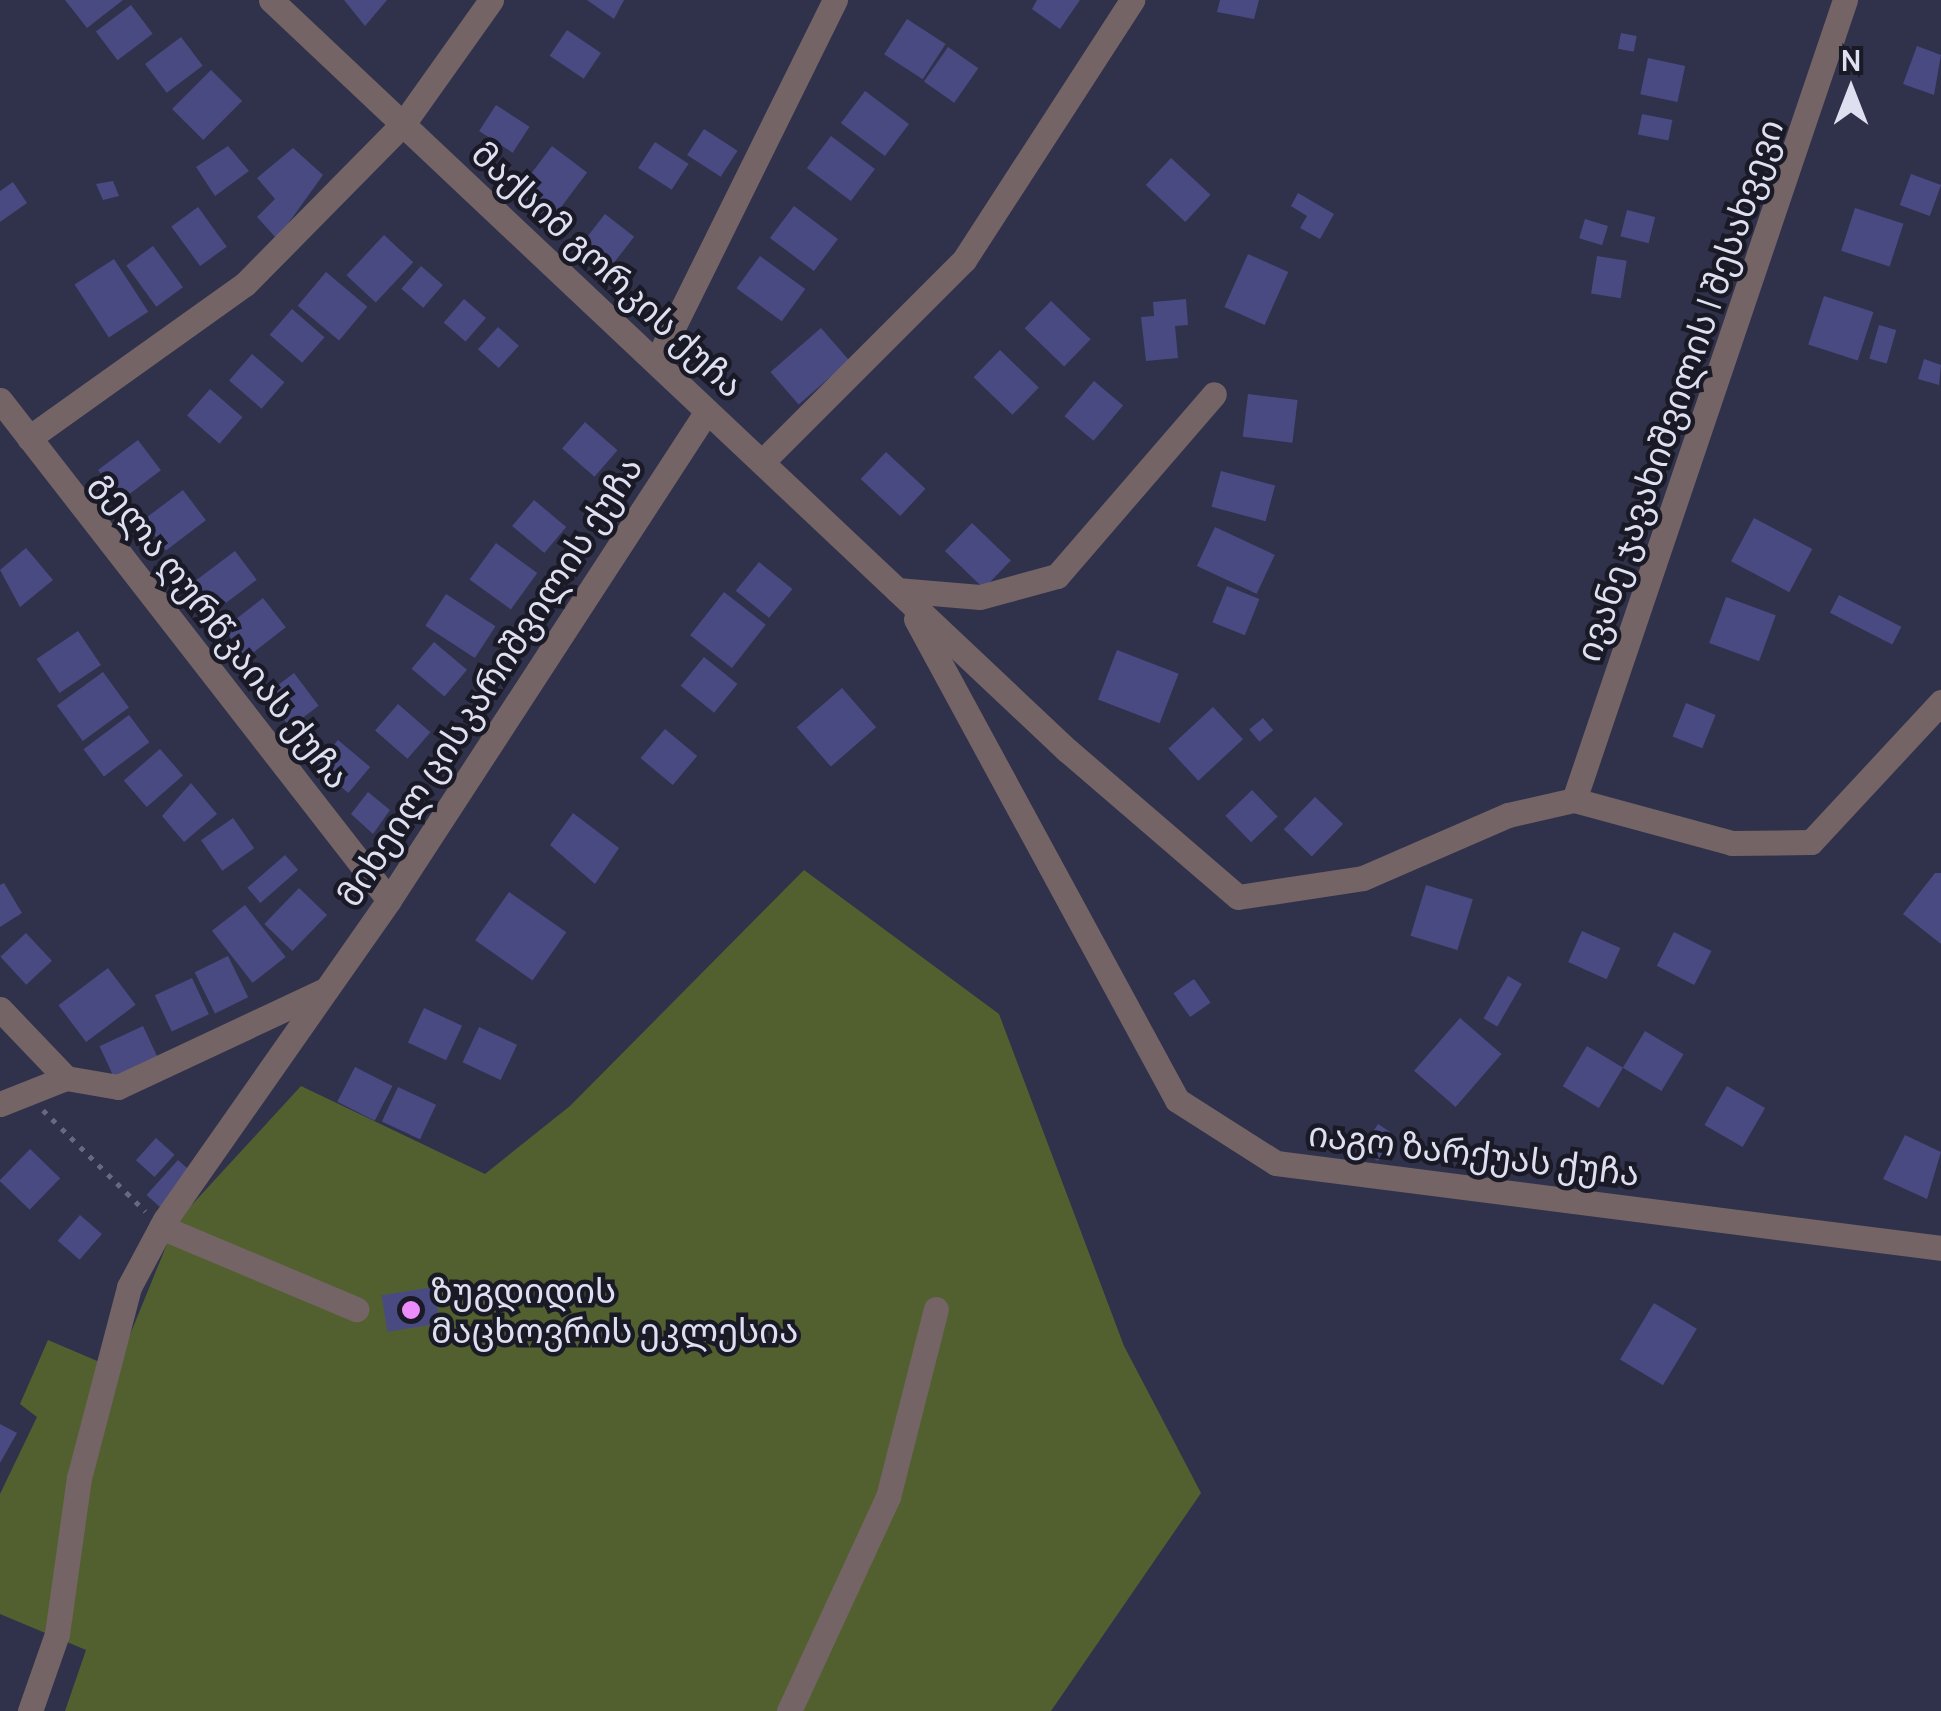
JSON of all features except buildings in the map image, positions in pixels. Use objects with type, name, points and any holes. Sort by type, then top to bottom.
[{"type":"street","name":"მაქსიმ გორკის ქუჩა","points":[[271,0],[897,590],[1238,897],[1363,878],[1508,815],[1574,800]]},
{"type":"street","points":[[29,438],[245,284],[403,124],[491,0]]},
{"type":"street","points":[[656,362],[835,0]]},
{"type":"street","points":[[762,462],[964,260],[1132,0]]},
{"type":"street","name":"ივანე ჯავახიშვილის I შესახვევი","points":[[1574,800],[1845,0]]},
{"type":"street","points":[[897,590],[980,598],[1058,576],[1214,394]]},
{"type":"street","name":"გელა ღურწკაიას ქუჩა","points":[[0,400],[389,900]]},
{"type":"street","name":"მიხეილ ცისკარიშვილის ქუჩა","points":[[30,1711],[57,1634],[78,1478],[123,1306],[161,1227],[389,900],[707,411]]},
{"type":"street","name":"იაგო ზარქუას ქუჩა","points":[[897,590],[1178,1100],[1276,1164],[1941,1248]]},
{"type":"street","points":[[1574,800],[1732,844],[1811,842],[1941,702]]},
{"type":"street","points":[[11,1097],[66,1078],[118,1087],[328,989]]},
{"type":"street","points":[[0,1009],[66,1078]]},
{"type":"street","points":[[161,1227],[356,1310]]},
{"type":"street","points":[[789,1711],[888,1497],[936,1310]]},
{"type":"path","points":[[11,1097],[161,1227]]},
{"type":"green space","points":[[804,870],[999,1014],[1124,1346],[1201,1493],[1051,1711],[65,1711],[86,1650],[0,1614],[0,1494],[37,1417],[20,1404],[48,1340],[116,1369],[176,1222],[301,1086],[485,1174],[570,1106]]},
{"type":"place","name":"ზუგდიდის მაცხოვრის ეკლესია","points":[[411,1310]]}]
